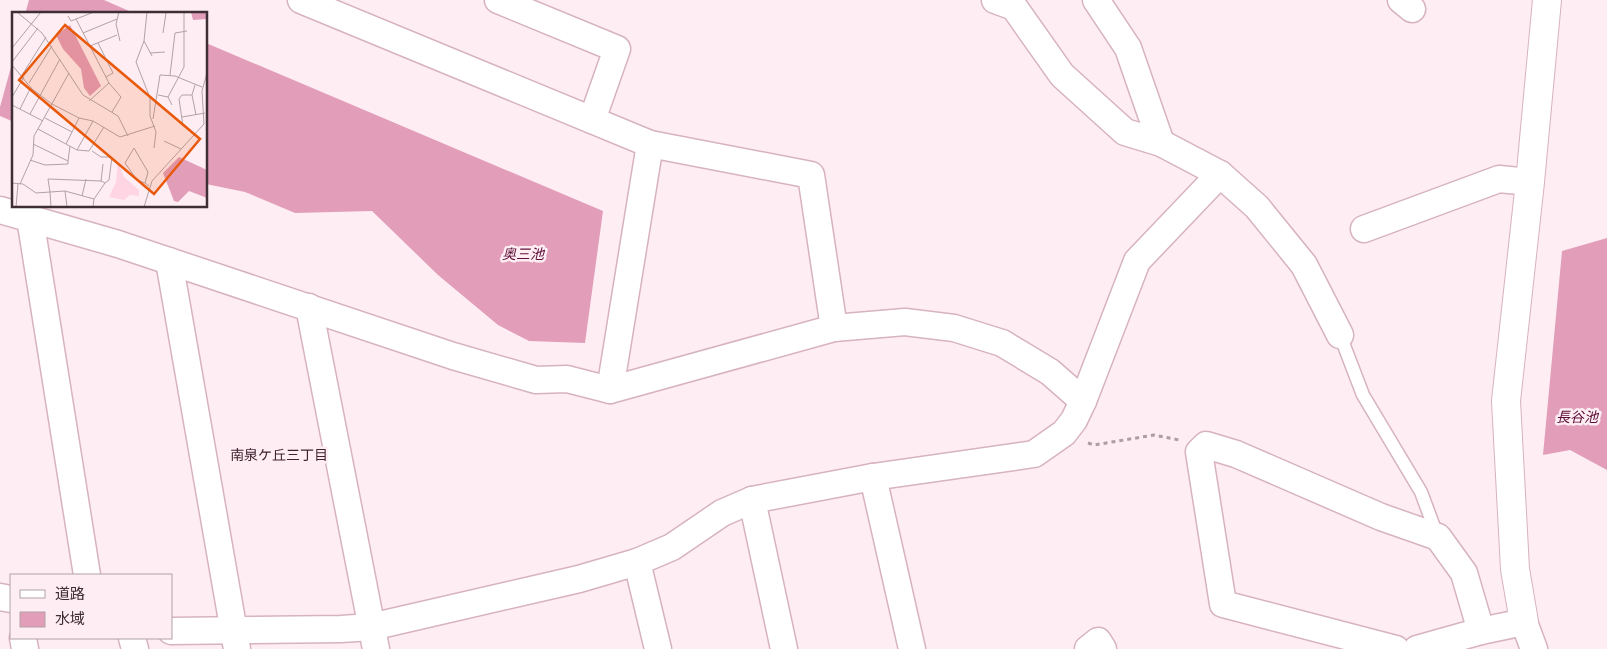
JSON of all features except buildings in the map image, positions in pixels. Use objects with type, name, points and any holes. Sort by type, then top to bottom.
[{"type":"street","points":[[301,0],[650,144],[811,175],[834,328]]},
{"type":"street","points":[[498,0],[617,49],[592,120]]},
{"type":"street","points":[[995,0],[1014,7],[1062,75],[1125,132],[1161,142],[1220,174],[1257,207],[1304,264],[1340,335]]},
{"type":"street","points":[[1096,0],[1128,48],[1161,142]]},
{"type":"street","points":[[1534,649],[1524,622],[1515,569],[1506,401],[1530,182],[1547,0]]},
{"type":"street","points":[[610,390],[650,144]]},
{"type":"street","points":[[172,632],[236,640],[341,629],[373,638],[637,562],[672,548],[722,513],[752,500],[873,477],[1034,454],[1064,433],[1074,420],[1137,261],[1220,174]]},
{"type":"street","points":[[1364,229],[1499,179],[1530,182]]},
{"type":"street","points":[[0,210],[170,261],[453,356],[536,380],[567,379],[610,390],[834,328],[905,322],[954,328],[1002,343],[1050,372],[1083,401]]},
{"type":"street","points":[[30,218],[87,574]]},
{"type":"street","points":[[170,261],[236,640]]},
{"type":"street","points":[[309,307],[373,638]]},
{"type":"street","points":[[1396,649],[1223,604],[1199,452],[1206,445],[1236,454],[1381,517],[1438,537],[1464,573],[1481,631]]},
{"type":"street","points":[[873,477],[912,649]]},
{"type":"street","points":[[752,500],[784,649]]},
{"type":"street","points":[[637,562],[658,649]]},
{"type":"street","points":[[1417,649],[1481,631],[1524,622]]},
{"type":"street","points":[[1088,649],[1098,641],[1103,649]]},
{"type":"lane","points":[[1340,335],[1363,396],[1421,492],[1438,537]]},
{"type":"path","points":[[1064,433],[1094,445],[1154,435],[1206,445]]},
{"type":"water","points":[[29,0],[104,0],[131,12],[26,12]]},
{"type":"water","name":"奥三池","points":[[208,44],[603,211],[585,343],[529,341],[498,325],[438,275],[372,211],[295,213],[245,192],[208,184]]},
{"type":"water","points":[[12,63],[12,121],[0,116],[0,107]]},
{"type":"water","name":"長谷池","points":[[1607,238],[1607,470],[1570,450],[1543,455],[1562,251]]},
{"type":"district","name":"南泉ケ丘三丁目","points":[[279,455]]}]
